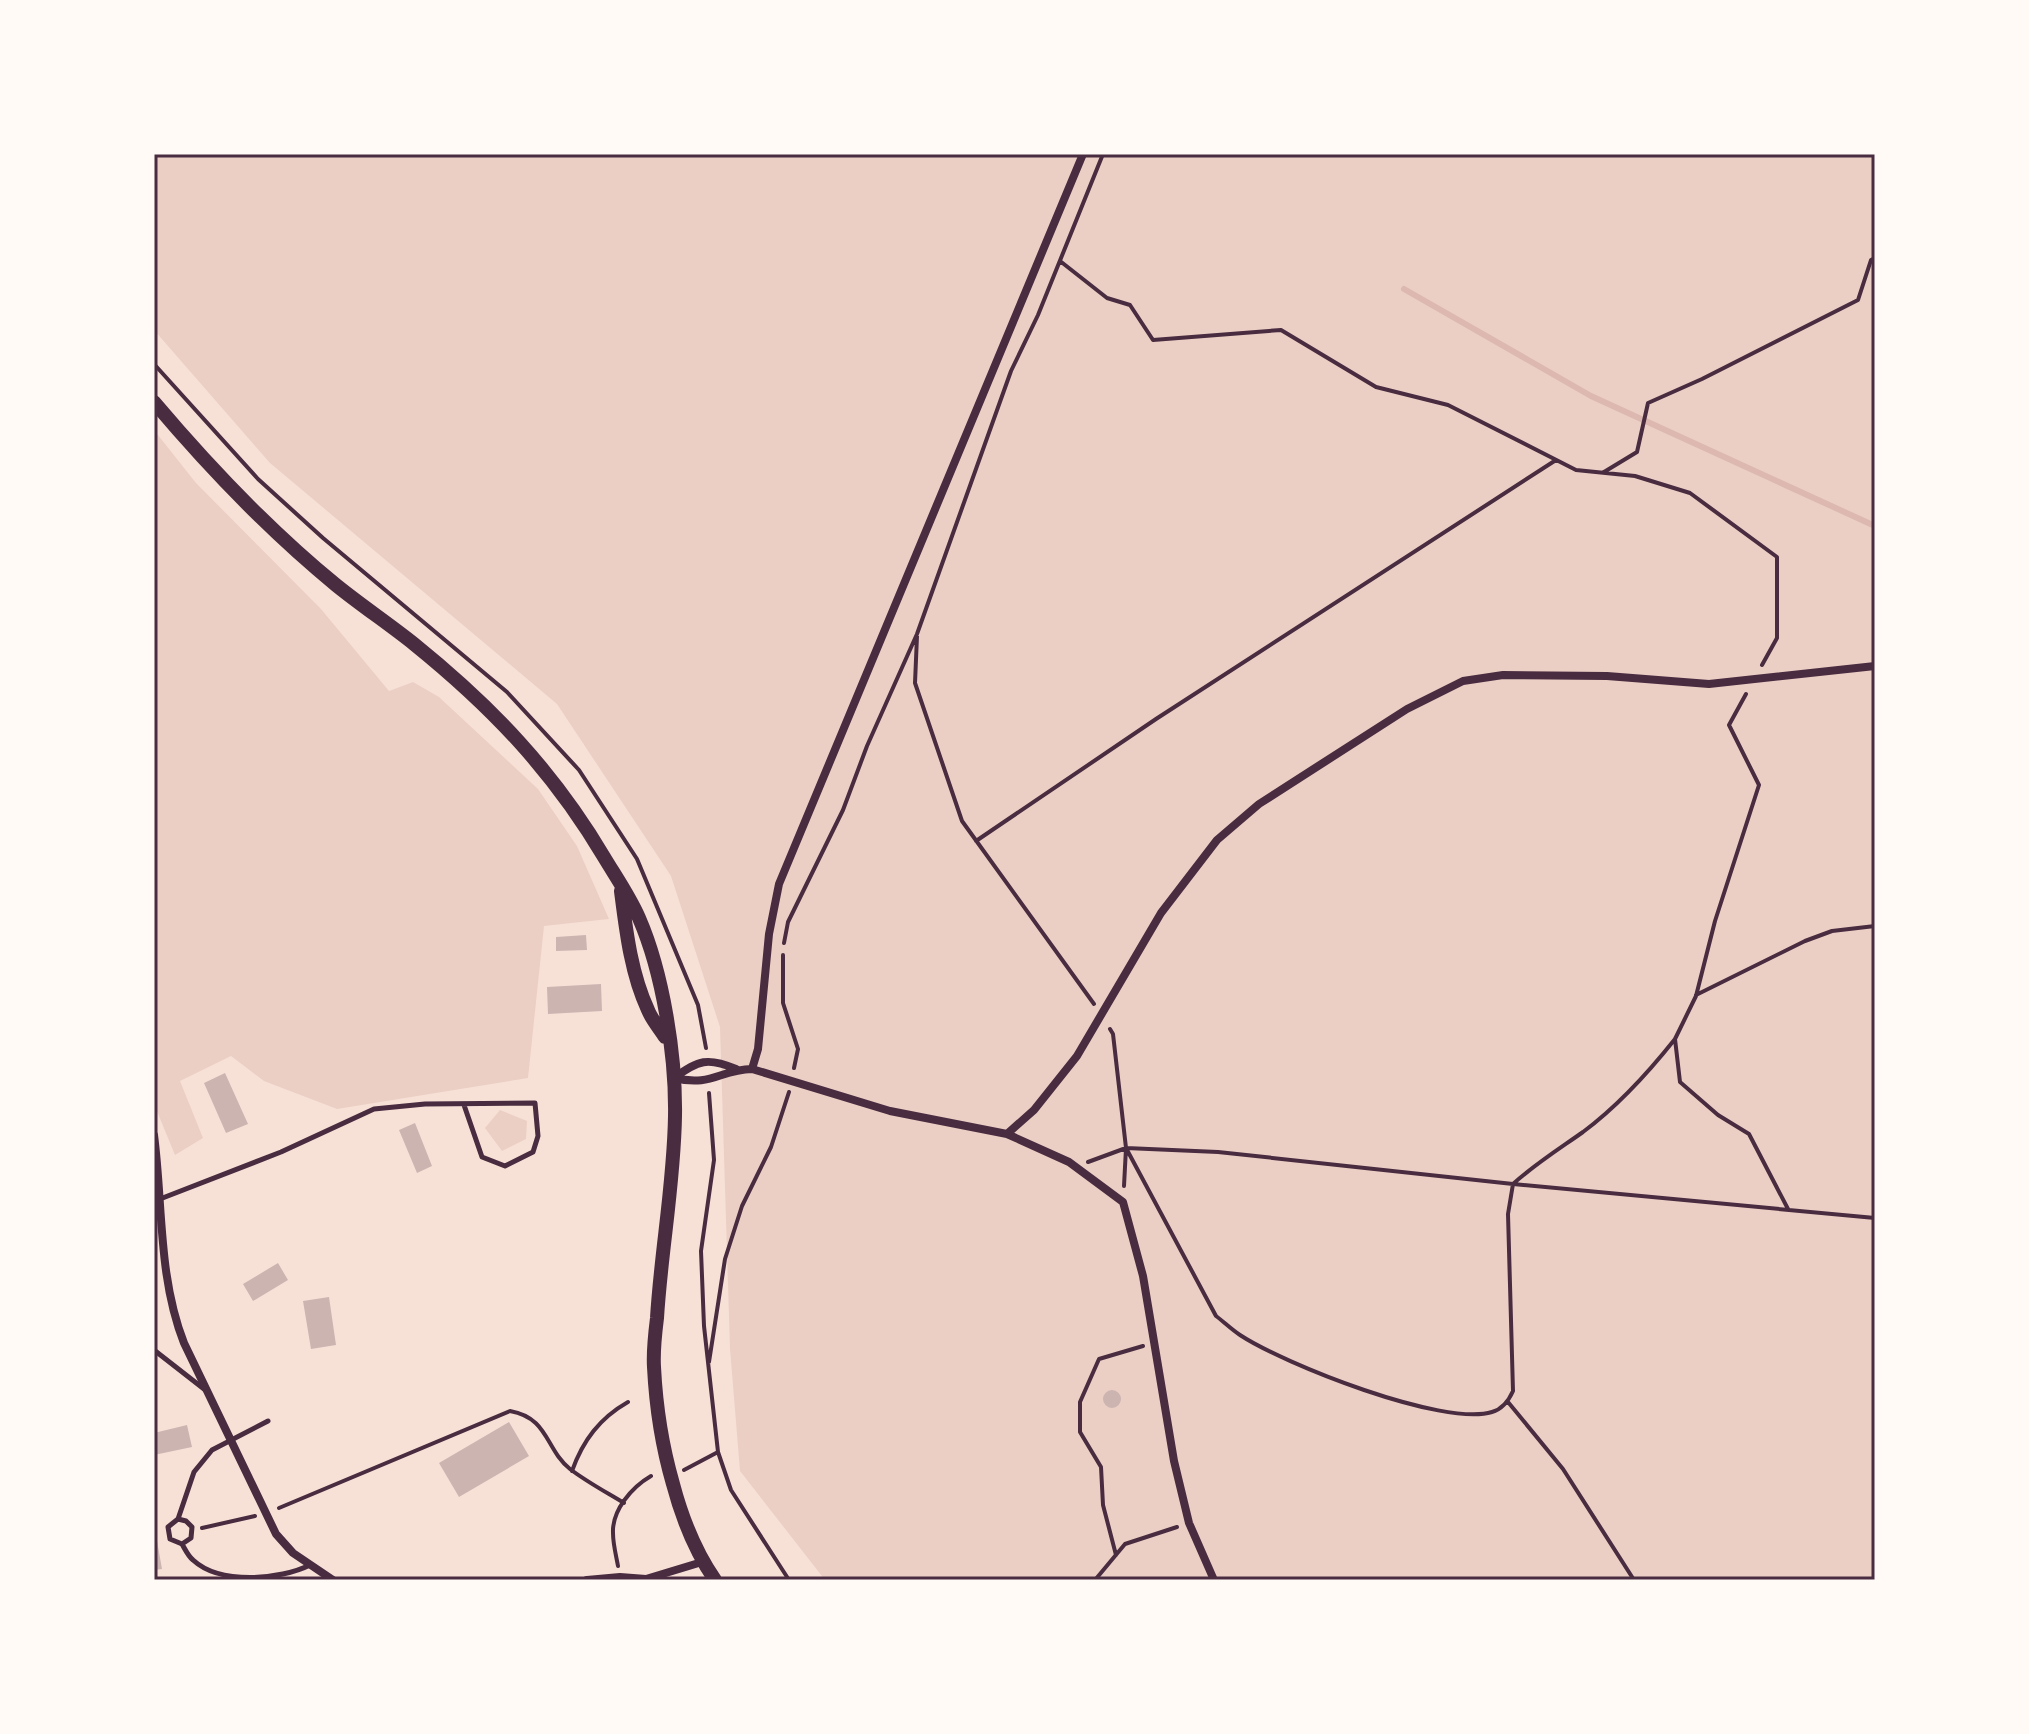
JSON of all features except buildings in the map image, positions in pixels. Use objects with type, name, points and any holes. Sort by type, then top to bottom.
[{"type":"street","points":[[752,1069],[758,1049],[769,934],[779,884],[1083,154]]},
{"type":"street","points":[[154,402],[253,509],[335,584],[461,684],[512,732],[577,810],[620,883],[638,984],[648,1011],[668,1042],[674,1078],[672,1176],[653,1365],[662,1446],[680,1510],[702,1562],[715,1580]]},
{"type":"street","points":[[1007,1134],[1034,1110],[1077,1056],[1161,913],[1217,840],[1259,804],[1407,709],[1463,681],[1503,675],[1607,676],[1709,684],[1875,666]]},
{"type":"street","points":[[674,1078],[689,1067],[707,1060],[736,1069],[752,1069],[890,1111],[1007,1134],[1075,1167],[1123,1202],[1143,1276],[1174,1461],[1189,1523],[1214,1580]]},
{"type":"street","points":[[674,1078],[709,1081],[736,1069]]},
{"type":"street","points":[[154,1135],[173,1315],[276,1534],[293,1553],[333,1580]]},
{"type":"street","points":[[587,1580],[620,1577],[646,1579],[702,1562]]},
{"type":"lane","points":[[160,1199],[281,1152],[374,1109],[425,1104],[535,1103],[538,1136],[533,1152],[505,1166],[482,1157],[464,1105]]},
{"type":"lane","points":[[154,1350],[208,1392]]},
{"type":"lane","points":[[178,1519],[190,1523],[193,1530],[189,1540],[182,1544],[173,1542],[168,1532],[170,1524],[178,1519],[194,1472],[212,1450],[268,1421]]},
{"type":"lane","points":[[182,1544],[192,1559],[203,1567],[233,1576],[291,1574],[310,1565]]},
{"type":"path","points":[[708,1368],[725,1259],[742,1206],[771,1147],[792,1081],[798,1049],[783,1003],[782,947],[788,922],[843,810],[867,746],[917,634],[1011,371],[1038,315],[1103,154]]},
{"type":"path","points":[[1603,473],[1637,452],[1648,403],[1858,300],[1871,260],[1875,258]]},
{"type":"path","points":[[1060,261],[1107,298],[1130,305],[1153,340],[1281,330],[1376,387],[1448,405],[1576,470],[1635,476],[1690,493],[1777,557],[1777,638],[1729,725],[1759,785],[1715,921],[1696,996],[1675,1039],[1629,1092],[1584,1131],[1541,1159],[1513,1184],[1508,1214],[1514,1364],[1513,1391],[1508,1402],[1494,1412],[1469,1414],[1429,1409],[1378,1395],[1303,1367],[1241,1336],[1216,1316],[1126,1148]]},
{"type":"path","points":[[154,364],[258,479],[323,538],[507,692],[579,770],[637,859],[656,901],[698,1005],[707,1060]]},
{"type":"path","points":[[976,841],[1156,719],[1556,460]]},
{"type":"path","points":[[917,634],[915,683],[962,821],[1113,1034],[1126,1148],[1123,1202]]},
{"type":"path","points":[[1696,996],[1805,941],[1832,931],[1875,926]]},
{"type":"path","points":[[1675,1039],[1680,1082],[1718,1115],[1749,1134],[1788,1209]]},
{"type":"path","points":[[709,1081],[714,1160],[701,1251],[708,1368],[718,1452],[731,1490],[789,1580]]},
{"type":"path","points":[[1075,1167],[1126,1148],[1218,1152],[1875,1218]]},
{"type":"path","points":[[1116,1555],[1103,1505],[1101,1467],[1080,1432],[1080,1402],[1099,1359],[1154,1344]]},
{"type":"path","points":[[572,1471],[590,1433],[611,1412],[628,1402]]},
{"type":"path","points":[[1508,1402],[1563,1469],[1634,1580]]},
{"type":"path","points":[[193,1530],[267,1513],[510,1411],[523,1413],[538,1423],[572,1471],[624,1503]]},
{"type":"path","points":[[682,1470],[718,1452]]},
{"type":"path","points":[[620,1577],[612,1531],[616,1516],[637,1484],[651,1476]]},
{"type":"path","points":[[1095,1580],[1125,1544],[1189,1523]]},
{"type":"shaded area","points":[[154,154],[1875,154],[1875,1580],[825,1580],[740,1471],[730,1349],[720,1027],[671,876],[557,704],[270,463],[154,330]]},
{"type":"shaded area","points":[[154,430],[196,483],[321,609],[389,691],[413,682],[439,697],[538,789],[577,846],[609,919],[544,926],[528,1078],[337,1109],[264,1081],[231,1056],[180,1081],[203,1138],[175,1155],[154,1104]]},
{"type":"shaded area","points":[[500,1110],[527,1121],[526,1139],[502,1151],[485,1128]]},
{"type":"waterway","points":[[1404,289],[1591,396],[1875,526]]}]
